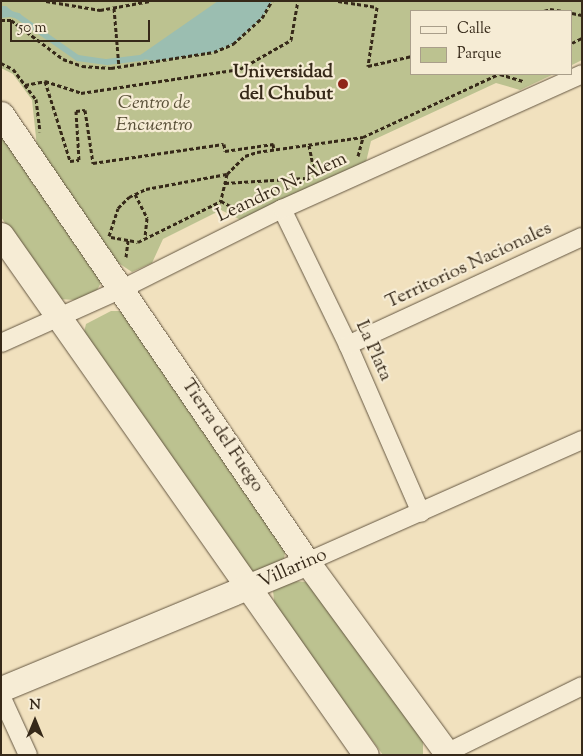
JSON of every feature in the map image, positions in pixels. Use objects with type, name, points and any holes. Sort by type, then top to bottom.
[{"type":"street","name":"Leandro N. Alem","points":[[1,343],[122,289],[282,210],[582,74]]},
{"type":"street","name":"Tierra del Fuego","points":[[1,114],[307,562],[446,754]]},
{"type":"street","name":"La Plata","points":[[282,210],[348,345],[421,513]]},
{"type":"street","points":[[1,235],[366,755]]},
{"type":"street","name":"Territorios Nacionales","points":[[348,345],[582,237]]},
{"type":"street","name":"Villarino","points":[[1,690],[248,589],[582,440]]},
{"type":"street","points":[[446,754],[582,686]]},
{"type":"street","points":[[1,696],[28,755]]},
{"type":"path","points":[[46,1],[100,10],[150,1]]},
{"type":"path","points":[[1,20],[11,20],[63,59],[82,66],[119,66],[214,52],[233,44],[256,25],[272,1]]},
{"type":"path","points":[[25,85],[45,81],[81,93],[240,69],[291,40],[298,1]]},
{"type":"path","points":[[338,1],[377,7],[368,66],[410,56]]},
{"type":"path","points":[[114,8],[119,66]]},
{"type":"path","points":[[1,63],[14,70],[36,99],[40,137]]},
{"type":"path","points":[[222,201],[227,174],[245,156],[274,150],[363,138],[501,75]]},
{"type":"path","points":[[506,75],[526,82]]},
{"type":"path","points":[[45,81],[70,161],[79,160],[76,111],[85,110],[94,163],[224,144],[225,151],[273,144],[274,150]]},
{"type":"path","points":[[349,161],[358,157],[363,138]]},
{"type":"path","points":[[309,145],[315,178]]},
{"type":"path","points":[[109,237],[118,208],[135,194],[227,174]]},
{"type":"path","points":[[299,185],[324,174]]},
{"type":"path","points":[[225,183],[315,178]]},
{"type":"path","points":[[135,194],[147,218],[145,238]]},
{"type":"path","points":[[222,201],[242,212],[250,208]]},
{"type":"path","points":[[103,236],[138,242],[222,201]]},
{"type":"green space","name":"Centro de Encuentro","points":[[1,1],[582,1],[582,60],[573,64],[573,10],[410,10],[410,75],[552,75],[520,90],[496,83],[371,141],[366,162],[241,220],[221,210],[163,239],[152,263],[132,272],[114,260],[37,147],[32,100],[13,74],[1,68]]},
{"type":"green space","points":[[1,129],[102,281],[97,290],[77,300],[57,299],[1,217]]},
{"type":"green space","points":[[111,311],[120,311],[130,317],[286,546],[284,559],[256,577],[84,332],[86,324]]},
{"type":"green space","points":[[293,581],[306,582],[315,587],[423,738],[423,754],[383,755],[275,608],[273,591]]},
{"type":"shaded area","points":[[218,1],[272,1],[262,18],[233,44],[214,52],[157,61],[136,58]]},
{"type":"shaded area","points":[[1,6],[6,6],[18,16],[1,18]]},
{"type":"waterway","points":[[1,11],[18,16],[78,58],[107,62],[142,58]]},
{"type":"place","name":"Universidad del Chubut","points":[[343,84]]}]
